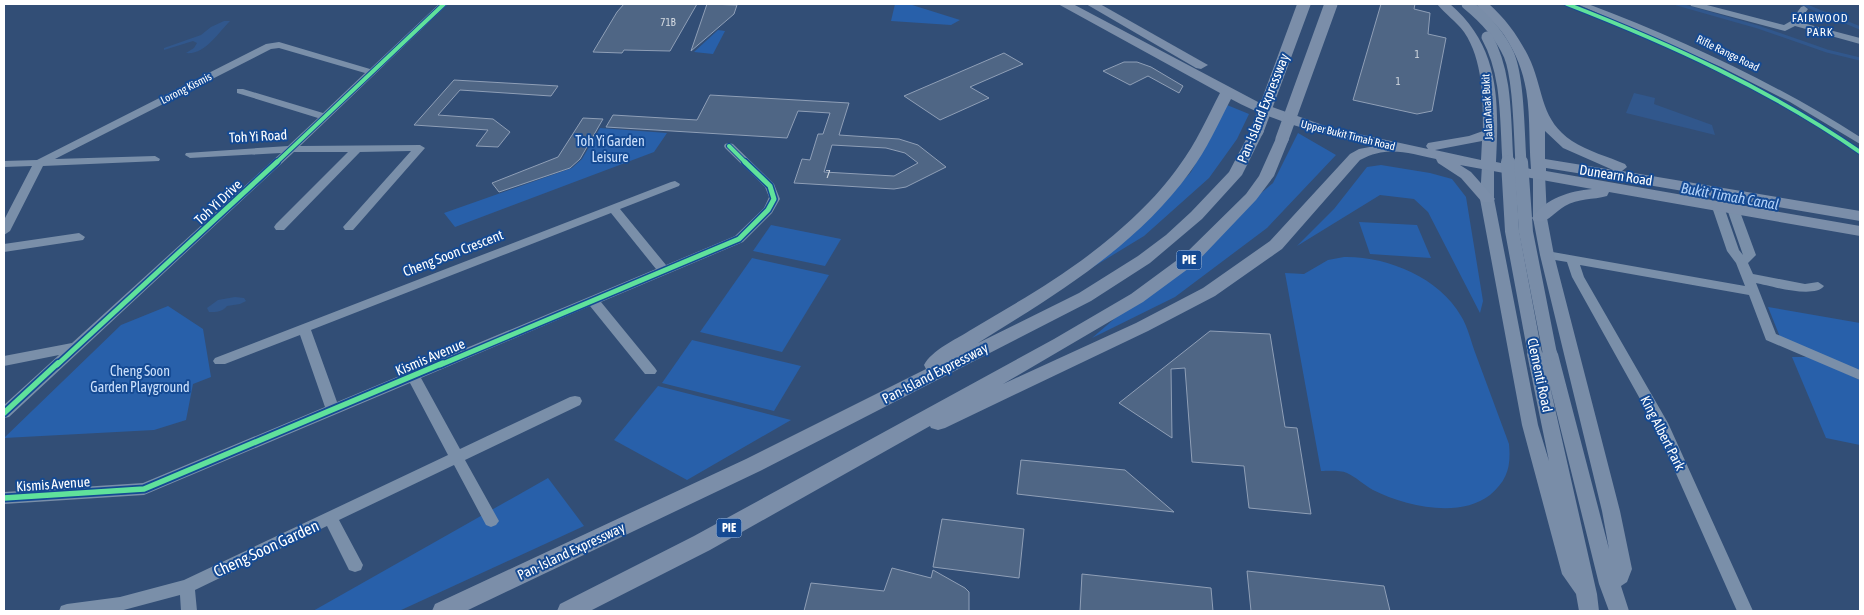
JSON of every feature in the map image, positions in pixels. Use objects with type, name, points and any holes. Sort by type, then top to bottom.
[{"type":"highway","name":"Upper Bukit Timah Road","points":[[1064,4],[1253,105],[1299,122],[1396,147],[1433,150]]},
{"type":"highway","name":"Upper Bukit Timah Road","points":[[1092,4],[1250,94],[1279,107],[1330,124],[1433,150],[1538,169]]},
{"type":"highway","name":"Pan-Island Expressway","points":[[443,611],[753,465],[995,342],[1030,327],[1106,284],[1158,248],[1206,208],[1239,169],[1257,131],[1304,4]]},
{"type":"highway","name":"Pan-Island Expressway","points":[[568,611],[702,543],[1052,348],[1137,298],[1190,259],[1252,197],[1266,176],[1282,139],[1331,4]]},
{"type":"highway","name":"Jalan Anak Bukit","points":[[1443,4],[1465,24],[1481,53],[1488,82],[1489,160]]},
{"type":"highway","points":[[1482,4],[1512,35],[1527,68],[1536,112],[1538,169],[1640,193],[1860,231]]},
{"type":"highway","points":[[927,377],[934,363],[940,358],[1061,283],[1117,240],[1156,203],[1184,170],[1203,141],[1227,92]]},
{"type":"highway","points":[[1488,113],[1515,120],[1536,112]]},
{"type":"highway","points":[[1536,112],[1551,130],[1568,145],[1632,172],[1687,187]]},
{"type":"highway","points":[[1433,150],[1489,134]]},
{"type":"highway","points":[[886,439],[922,431],[1142,327],[1209,292],[1276,245],[1355,157],[1364,152],[1396,147]]},
{"type":"highway","points":[[1433,150],[1466,175],[1487,199]]},
{"type":"highway","name":"Dunearn Road","points":[[1538,169],[1589,170],[1860,216]]},
{"type":"highway","points":[[1542,224],[1553,204],[1578,194],[1640,193]]},
{"type":"main road","name":"Jalan Anak Bukit","points":[[1456,4],[1471,16],[1486,35],[1496,53],[1503,84],[1514,155]]},
{"type":"main road","name":"Jalan Anak Bukit","points":[[1467,4],[1482,16],[1508,55],[1515,86],[1514,155]]},
{"type":"main road","name":"Clementi Road","points":[[1514,155],[1542,354],[1588,603]]},
{"type":"main road","name":"Clementi Road","points":[[1489,160],[1487,199],[1530,424],[1572,574],[1588,603]]},
{"type":"main road","points":[[1538,169],[1546,256],[1614,525],[1622,569],[1620,576],[1609,584]]},
{"type":"main road","points":[[1494,232],[1498,222],[1507,220],[1542,224]]},
{"type":"main road","name":"Clementi Road","points":[[1542,354],[1609,584],[1619,611]]},
{"type":"street","name":"Toh Yi Drive","points":[[4,413],[291,150],[444,4]]},
{"type":"street","name":"Rifle Range Road","points":[[1581,4],[1710,57],[1797,101],[1859,139]]},
{"type":"street","points":[[1694,4],[1779,27],[1790,27],[1804,9]]},
{"type":"street","points":[[1794,24],[1860,41]]},
{"type":"street","name":"Lorong Kismis","points":[[4,164],[39,163],[268,46],[279,45],[372,72]]},
{"type":"street","points":[[240,91],[324,117]]},
{"type":"street","name":"Kismis Avenue","points":[[4,498],[144,489],[738,239],[774,200],[774,194],[770,186],[729,146]]},
{"type":"street","points":[[280,227],[358,148]]},
{"type":"street","name":"Toh Yi Road","points":[[190,155],[358,148],[420,149],[349,227]]},
{"type":"street","points":[[4,231],[39,163],[155,159]]},
{"type":"street","name":"Cheng Soon Crescent","points":[[220,361],[674,184]]},
{"type":"street","points":[[613,208],[664,271]]},
{"type":"street","points":[[1726,208],[1728,234],[1733,251],[1742,262],[1771,337],[1860,375]]},
{"type":"street","points":[[1726,208],[1744,237],[1750,255],[1742,262]]},
{"type":"street","points":[[1728,234],[1744,237]]},
{"type":"street","points":[[4,248],[79,237]]},
{"type":"street","points":[[1546,256],[1754,292]]},
{"type":"street","name":"King Albert Park","points":[[1572,260],[1578,277],[1661,423],[1745,611]]},
{"type":"street","points":[[1748,277],[1805,288],[1818,286]]},
{"type":"street","points":[[593,300],[650,372]]},
{"type":"street","points":[[304,328],[333,410]]},
{"type":"street","points":[[4,361],[76,347]]},
{"type":"street","points":[[413,376],[490,521]]},
{"type":"street","name":"Cheng Soon Garden","points":[[67,611],[120,604],[187,586],[576,401]]},
{"type":"street","points":[[330,518],[355,565]]},
{"type":"street","points":[[187,586],[189,611]]},
{"type":"green space","points":[[895,4],[909,4],[960,20],[951,25],[891,21]]},
{"type":"green space","points":[[718,30],[725,31],[713,54],[694,52]]},
{"type":"green space","points":[[1227,105],[1249,114],[1237,139],[1209,178],[1144,236],[1075,278],[1134,233],[1191,172]]},
{"type":"green space","name":"Toh Yi Garden Leisure","points":[[600,128],[667,133],[654,152],[455,227],[444,213],[572,168],[582,159]]},
{"type":"green space","points":[[1298,133],[1336,155],[1267,228],[1175,297],[1092,338],[1273,183]]},
{"type":"green space","points":[[1381,165],[1430,173],[1452,179],[1466,197],[1483,301],[1480,313],[1428,212],[1414,199],[1380,195],[1297,246],[1334,209],[1367,167]]},
{"type":"green space","points":[[1359,222],[1417,225],[1431,258],[1370,254]]},
{"type":"green space","points":[[771,225],[841,239],[825,266],[753,251]]},
{"type":"green space","points":[[1344,257],[1377,260],[1410,272],[1439,290],[1451,302],[1463,320],[1509,444],[1509,466],[1507,472],[1501,484],[1490,495],[1463,507],[1432,508],[1386,496],[1347,473],[1321,471],[1285,273],[1304,274],[1328,260]]},
{"type":"green space","points":[[752,258],[829,275],[782,352],[700,332]]},
{"type":"green space","name":"Cheng Soon Garden Playground","points":[[168,306],[203,329],[211,377],[193,384],[186,420],[154,430],[4,438],[121,325]]},
{"type":"green space","points":[[1768,307],[1860,323],[1860,372],[1780,337]]},
{"type":"green space","points":[[692,340],[801,366],[774,411],[662,383]]},
{"type":"green space","points":[[1792,357],[1810,357],[1860,380],[1860,445],[1826,438]]},
{"type":"green space","points":[[658,386],[791,420],[687,480],[614,440]]},
{"type":"green space","points":[[548,478],[584,526],[399,611],[313,611]]},
{"type":"shaded area","points":[[224,21],[230,21],[211,42],[199,51],[186,53],[194,48],[197,43],[193,41],[164,50],[164,48],[201,35],[211,27]]},
{"type":"shaded area","points":[[1634,93],[1655,98],[1654,104],[1712,125],[1715,135],[1626,113]]},
{"type":"shaded area","points":[[235,297],[244,298],[246,301],[227,306],[217,312],[209,312],[207,308],[218,300]]},
{"type":"building","points":[[624,4],[697,4],[670,51],[624,50],[622,53],[593,52],[617,12]]},
{"type":"building","points":[[707,4],[737,5],[734,14],[691,51]]},
{"type":"building","points":[[1381,4],[1415,4],[1414,9],[1430,13],[1428,34],[1446,38],[1432,111],[1417,114],[1353,100]]},
{"type":"building","points":[[1004,53],[1023,64],[970,87],[989,98],[940,120],[904,96]]},
{"type":"building","points":[[1124,62],[1137,62],[1151,67],[1183,86],[1179,93],[1148,76],[1130,85],[1103,71]]},
{"type":"building","points":[[454,80],[558,86],[551,96],[460,90],[438,115],[493,119],[510,132],[498,147],[476,146],[488,130],[414,125]]},
{"type":"building","points":[[710,95],[849,103],[839,135],[899,139],[918,145],[946,167],[906,187],[894,189],[794,183],[802,159],[810,160],[818,134],[823,134],[830,113],[798,111],[787,138],[606,127],[613,115],[697,120]],"holes":[[[832,145],[886,148],[905,153],[918,163],[894,176],[824,172]]]},
{"type":"building","points":[[583,118],[603,119],[580,159],[570,168],[499,192],[492,183],[558,157]]},
{"type":"building","points":[[1210,331],[1270,334],[1285,427],[1297,428],[1311,514],[1249,508],[1244,466],[1192,462],[1185,368],[1171,369],[1172,438],[1119,403]]},
{"type":"building","points":[[1021,460],[1125,470],[1174,512],[1017,494]]},
{"type":"building","points":[[942,519],[1024,529],[1019,578],[933,567]]},
{"type":"building","points":[[892,568],[931,578],[933,570],[969,592],[969,611],[804,611],[811,583],[884,591]]},
{"type":"building","points":[[1247,571],[1384,586],[1390,611],[1251,611]]},
{"type":"building","points":[[1082,574],[1211,588],[1213,611],[1080,611]]},
{"type":"waterway","points":[[1677,4],[1758,27],[1827,51],[1860,59]]},
{"type":"waterway","points":[[1802,4],[1860,28]]},
{"type":"cycle path","points":[[4,413],[291,149],[444,4]]},
{"type":"cycle path","points":[[1567,4],[1644,34],[1719,68],[1791,107],[1860,152]]},
{"type":"cycle path","points":[[4,498],[144,489],[739,239],[772,205],[774,193],[770,186],[729,146]]},
{"type":"district","name":"FAIRWOOD PARK","points":[[1820,25]]},
{"type":"water label","name":"Bukit Timah Canal","points":[[1730,196]]}]
